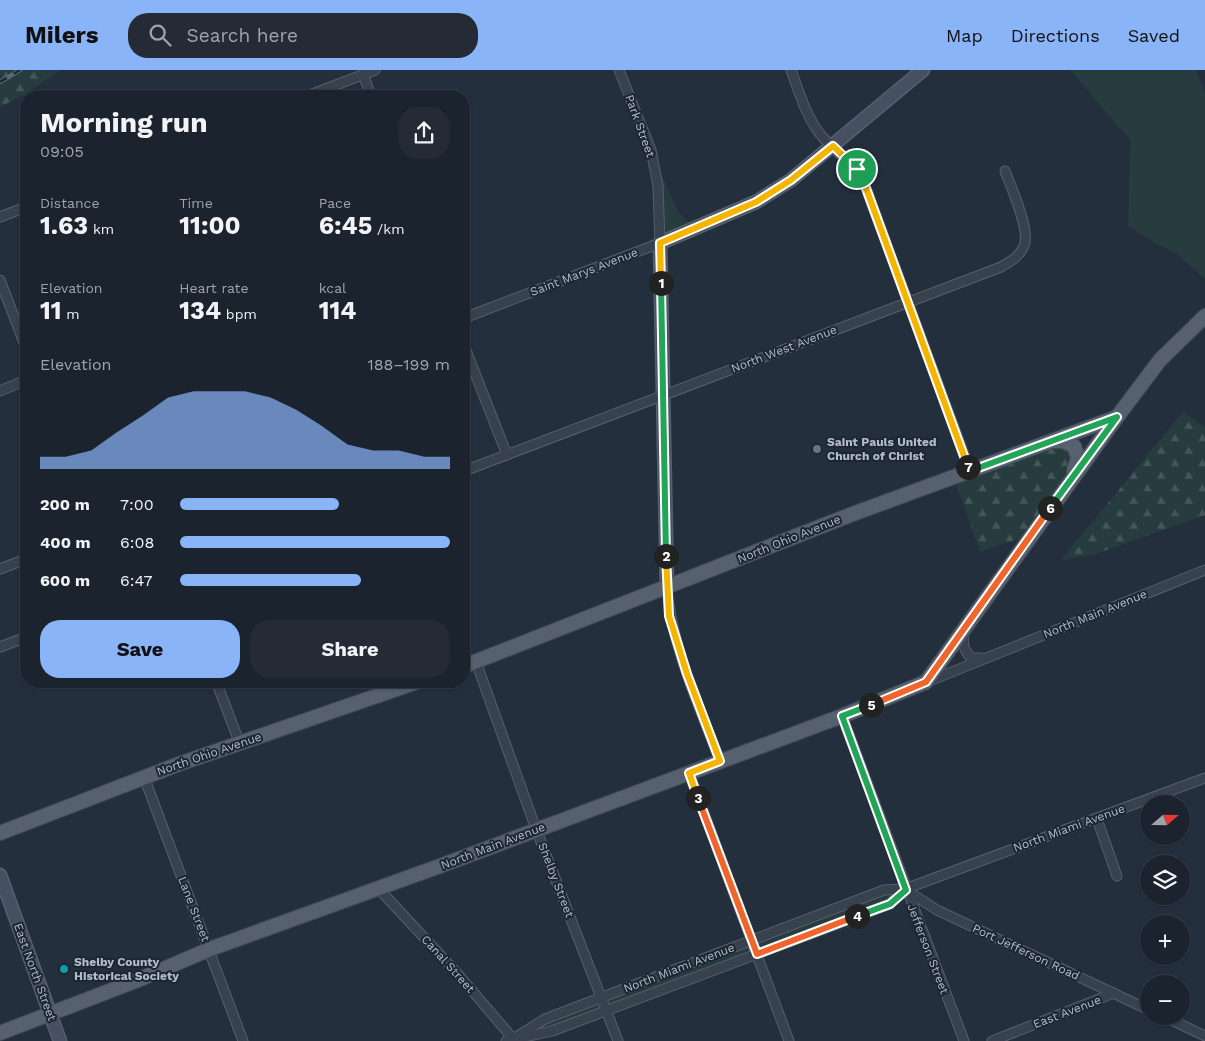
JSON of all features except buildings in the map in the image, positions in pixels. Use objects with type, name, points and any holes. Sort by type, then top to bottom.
[{"type":"main road","name":"Saint Marys Avenue","points":[[660,243],[756,202],[791,180],[923,70]]},
{"type":"main road","points":[[660,243],[667,588]]},
{"type":"main road","points":[[926,682],[1069,481],[1160,360],[1205,316]]},
{"type":"main road","name":"North Ohio Avenue","points":[[470,664],[970,471],[1117,417]]},
{"type":"main road","points":[[1050,441],[1069,442],[1077,452],[1076,466],[1069,481]]},
{"type":"main road","name":"North Main Avenue","points":[[0,1033],[210,949],[842,716],[926,682]]},
{"type":"main road","name":"North Ohio Avenue","points":[[0,833],[144,777],[400,688]]},
{"type":"main road","name":"East North Street","points":[[0,875],[60,1041]]},
{"type":"street","points":[[322,90],[375,70]]},
{"type":"street","name":"Park Street","points":[[619,70],[651,150],[658,186],[660,243]]},
{"type":"street","points":[[791,70],[811,121],[822,136],[857,169],[863,180],[970,471]]},
{"type":"street","points":[[363,74],[369,90]]},
{"type":"street","name":"North West Avenue","points":[[470,469],[1001,267],[1016,258],[1025,245],[1024,228],[1006,171]]},
{"type":"street","points":[[0,217],[20,209]]},
{"type":"street","name":"Saint Marys Avenue","points":[[470,316],[660,243]]},
{"type":"street","points":[[0,280],[20,332]]},
{"type":"street","points":[[470,360],[507,455]]},
{"type":"street","points":[[0,391],[20,383]]},
{"type":"street","points":[[0,569],[20,561]]},
{"type":"street","name":"North Main Avenue","points":[[926,682],[1205,570]]},
{"type":"street","points":[[667,588],[669,616],[687,674],[720,761]]},
{"type":"street","points":[[964,630],[962,643],[965,652],[971,658],[986,658]]},
{"type":"street","points":[[0,647],[20,639]]},
{"type":"street","name":"Shelby Street","points":[[470,664],[618,1041]]},
{"type":"street","points":[[219,688],[240,744]]},
{"type":"street","name":"Jefferson Street","points":[[842,716],[964,1041]]},
{"type":"street","points":[[689,773],[789,1041]]},
{"type":"street","name":"Lane Street","points":[[144,777],[243,1041]]},
{"type":"street","name":"North Miami Avenue","points":[[511,1040],[552,1031],[607,1012],[890,904],[906,890],[1205,778]]},
{"type":"street","points":[[1097,818],[1117,876]]},
{"type":"street","name":"Canal Street","points":[[378,888],[457,973],[511,1040]]},
{"type":"street","name":"North Miami Avenue","points":[[511,1040],[544,1019],[752,940],[884,890],[906,890]]},
{"type":"street","name":"Port Jefferson Road","points":[[906,890],[937,910],[1140,1006]]},
{"type":"street","name":"East Avenue","points":[[992,1041],[1114,993]]},
{"type":"street","points":[[1182,1025],[1205,1036]]},
{"type":"green space","points":[[0,70],[60,70],[31,90],[20,90],[20,97],[0,107]]},
{"type":"green space","points":[[1070,70],[1196,70],[1205,94],[1205,279],[1176,253],[1155,243],[1128,226],[1130,140]]},
{"type":"green space","points":[[651,150],[677,210],[688,222],[703,225],[660,243]]},
{"type":"green space","points":[[1183,412],[1205,427],[1205,515],[1096,554],[1061,560]]},
{"type":"green space","points":[[1063,441],[1078,458],[1032,534],[980,552],[954,477]]},
{"type":"green space","points":[[905,889],[890,904],[607,1012],[513,1039],[545,1019],[884,890]]},
{"type":"railway","points":[[0,82],[20,70]]},
{"type":"place","name":"Saint Pauls United Church of Christ","points":[[817,449]]},
{"type":"place","name":"Shelby County Historical Society","points":[[64,969]]},
{"type":"route","points":[[833,146],[857,169],[863,180],[970,471],[1117,417],[1069,481],[926,682],[842,716],[906,890],[890,904],[757,954],[689,773],[720,761],[687,674],[669,616],[660,243],[756,202],[791,180],[833,146]]}]
